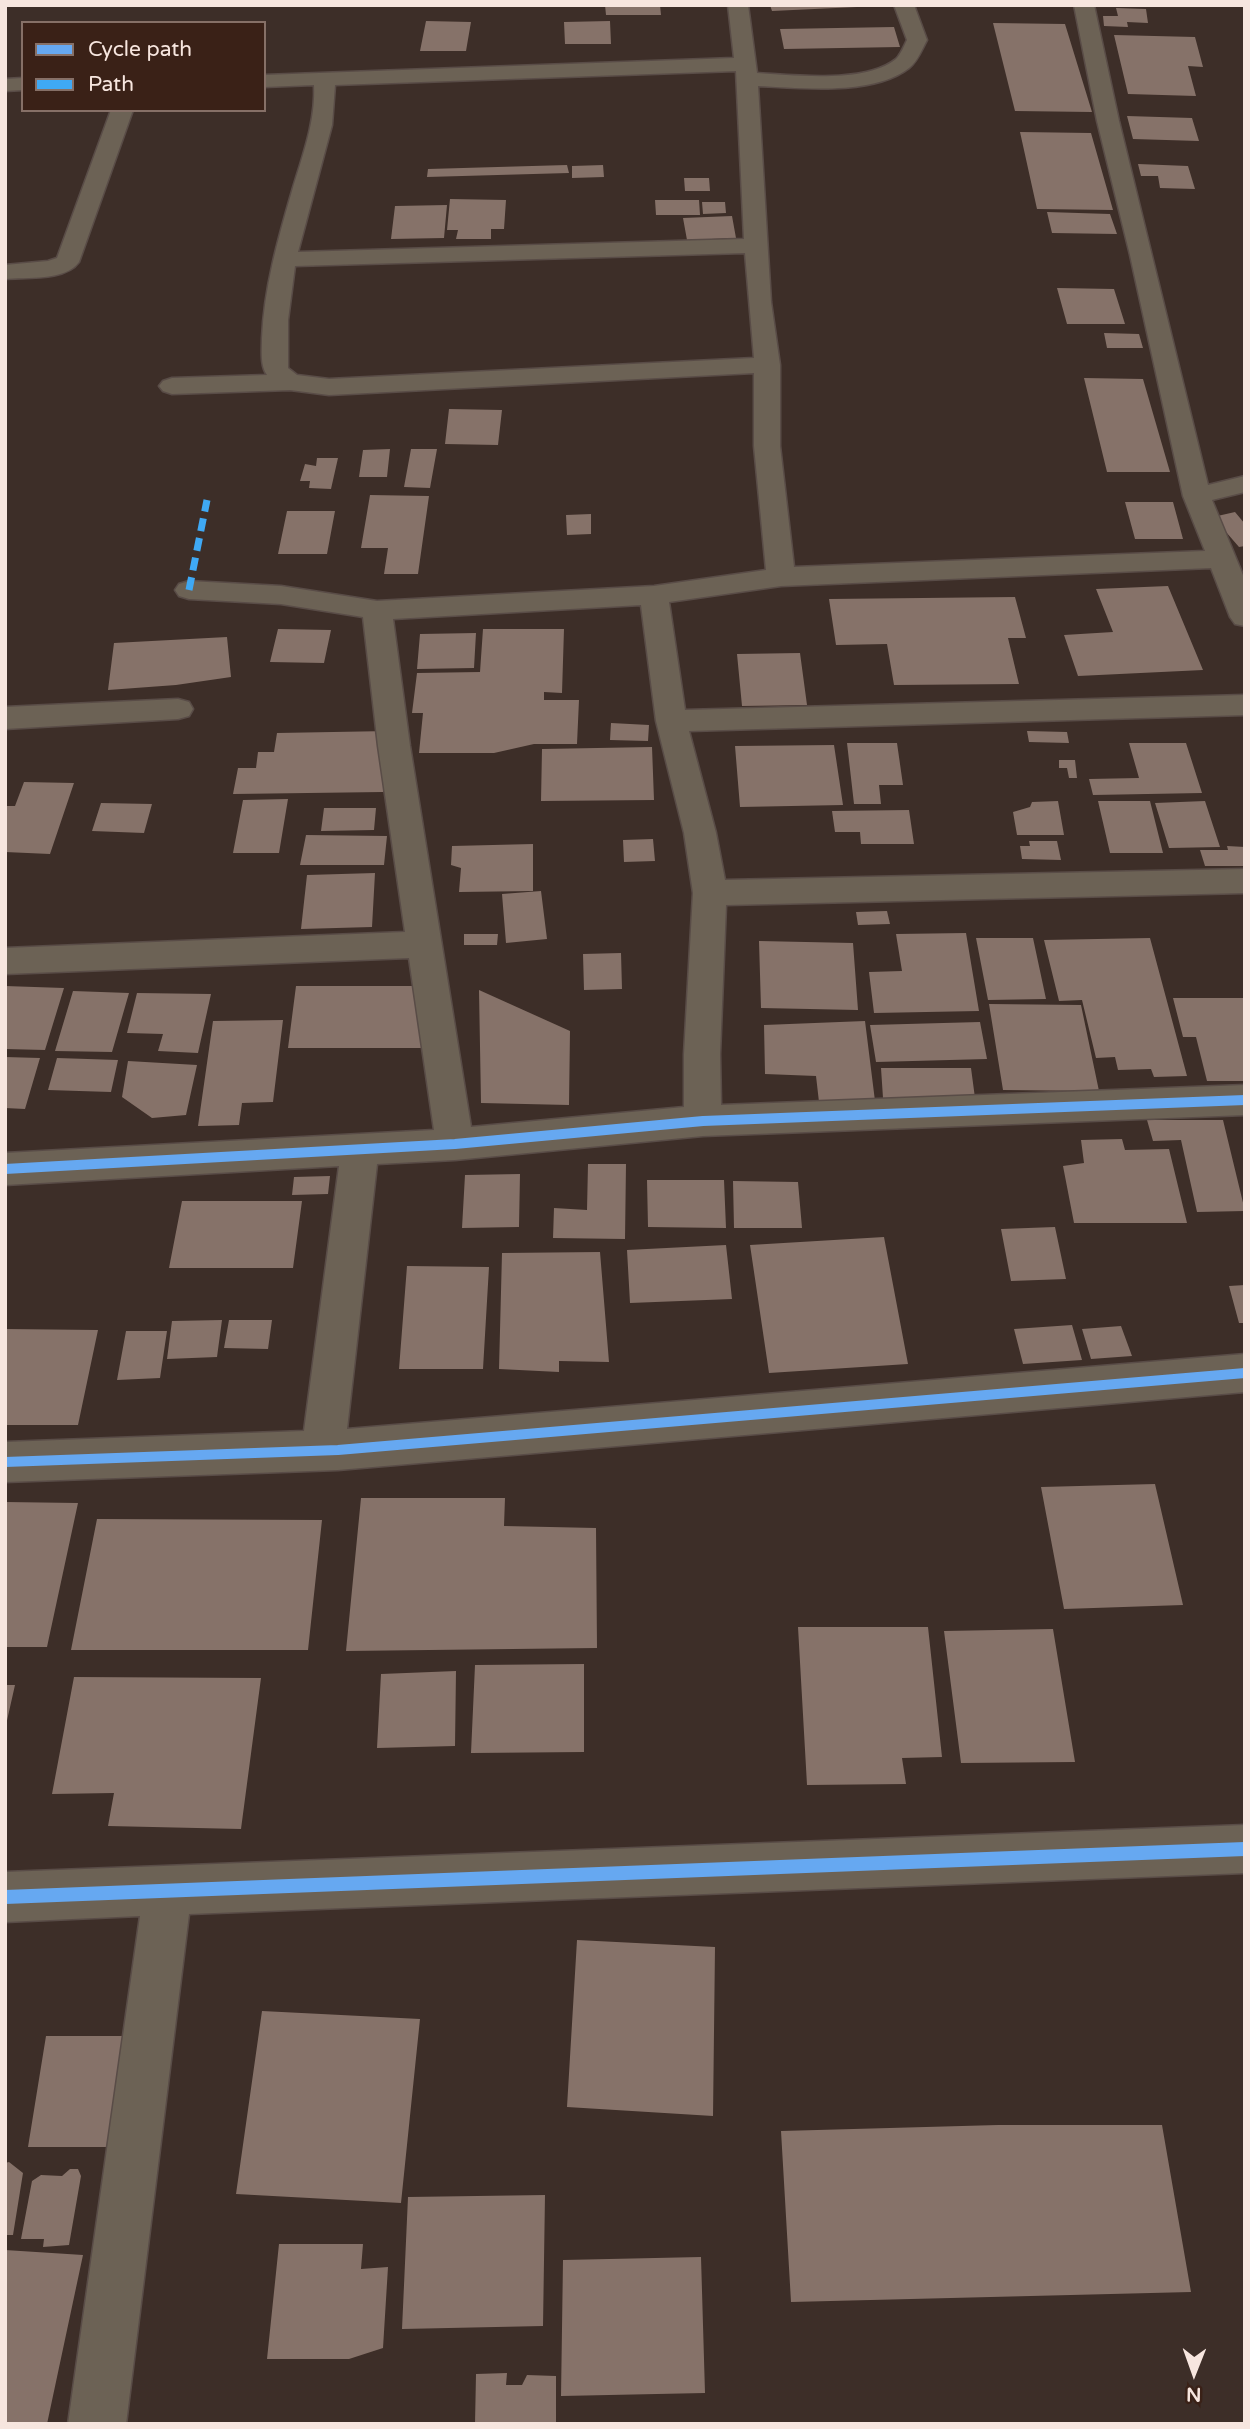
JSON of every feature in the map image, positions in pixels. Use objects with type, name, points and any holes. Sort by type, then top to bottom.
[{"type":"street","points":[[738,5],[747,72],[759,302],[767,365],[767,446],[781,577]]},
{"type":"street","points":[[266,81],[747,72],[830,81],[871,78],[903,63],[917,40],[904,5]]},
{"type":"street","points":[[1084,5],[1105,109],[1142,255],[1197,496],[1245,617]]},
{"type":"street","points":[[290,382],[276,370],[273,344],[287,259],[324,111],[324,80]]},
{"type":"street","points":[[5,272],[52,268],[67,262],[121,112]]},
{"type":"street","points":[[287,259],[758,246]]},
{"type":"street","points":[[172,386],[290,382],[330,387],[551,378],[767,365]]},
{"type":"street","points":[[1197,496],[1245,484]]},
{"type":"street","points":[[189,590],[281,595],[377,610],[654,595],[781,577],[1221,559]]},
{"type":"street","points":[[654,595],[671,721],[700,833],[710,893],[702,1054],[703,1121]]},
{"type":"street","points":[[377,610],[394,746],[455,1144]]},
{"type":"street","points":[[671,721],[1245,705]]},
{"type":"street","points":[[5,718],[178,709]]},
{"type":"street","points":[[710,893],[1245,881]]},
{"type":"street","points":[[5,961],[426,944]]},
{"type":"street","points":[[5,1169],[455,1144],[703,1121],[1245,1100]]},
{"type":"street","points":[[323,1451],[360,1150]]},
{"type":"street","points":[[5,1462],[323,1451],[1245,1373]]},
{"type":"street","points":[[5,1897],[1245,1849]]},
{"type":"street","points":[[97,2424],[168,1889]]},
{"type":"building","points":[[605,5],[660,5],[661,15],[606,15]]},
{"type":"building","points":[[770,5],[857,5],[857,7],[772,11]]},
{"type":"building","points":[[1116,8],[1146,9],[1148,23],[1127,22],[1128,27],[1104,26],[1103,16],[1118,16]]},
{"type":"building","points":[[426,21],[471,22],[466,51],[420,51]]},
{"type":"building","points":[[610,21],[611,44],[565,44],[564,22]]},
{"type":"building","points":[[993,23],[1065,24],[1092,112],[1015,111]]},
{"type":"building","points":[[894,27],[900,47],[784,49],[780,29]]},
{"type":"building","points":[[1114,35],[1195,37],[1203,67],[1188,66],[1196,96],[1128,94]]},
{"type":"building","points":[[1127,116],[1192,118],[1199,141],[1133,139]]},
{"type":"building","points":[[1020,132],[1091,133],[1113,210],[1037,209]]},
{"type":"building","points":[[1138,164],[1188,166],[1195,189],[1160,188],[1158,176],[1141,176]]},
{"type":"building","points":[[567,165],[569,173],[427,177],[428,169]]},
{"type":"building","points":[[603,165],[604,177],[572,178],[572,166]]},
{"type":"building","points":[[684,178],[709,178],[710,191],[685,191]]},
{"type":"building","points":[[450,199],[506,200],[504,229],[491,229],[491,239],[456,239],[458,230],[447,230]]},
{"type":"building","points":[[655,200],[699,200],[700,215],[656,215]]},
{"type":"building","points":[[702,202],[725,202],[726,213],[703,214]]},
{"type":"building","points":[[447,205],[444,238],[391,239],[395,206]]},
{"type":"building","points":[[1047,212],[1110,214],[1117,234],[1052,233]]},
{"type":"building","points":[[732,216],[736,238],[687,240],[683,218]]},
{"type":"building","points":[[1057,288],[1114,289],[1125,324],[1067,324]]},
{"type":"building","points":[[1104,333],[1139,334],[1143,348],[1107,348]]},
{"type":"building","points":[[1084,378],[1143,379],[1170,472],[1107,472]]},
{"type":"building","points":[[449,409],[502,410],[498,445],[445,444]]},
{"type":"building","points":[[390,449],[387,477],[359,477],[363,450]]},
{"type":"building","points":[[411,449],[437,449],[430,488],[404,487]]},
{"type":"building","points":[[317,458],[338,458],[331,489],[309,488],[310,481],[300,481],[305,464],[316,466]]},
{"type":"building","points":[[370,495],[429,496],[418,574],[384,574],[388,548],[361,548]]},
{"type":"building","points":[[1125,502],[1173,502],[1183,539],[1135,539]]},
{"type":"building","points":[[287,511],[335,511],[327,554],[278,554]]},
{"type":"building","points":[[1235,512],[1245,524],[1245,546],[1239,547],[1213,517]]},
{"type":"building","points":[[591,514],[591,534],[567,535],[566,515]]},
{"type":"building","points":[[1168,586],[1203,670],[1078,676],[1064,635],[1113,632],[1096,589]]},
{"type":"building","points":[[1015,597],[1026,638],[1008,638],[1019,684],[894,685],[887,644],[836,645],[829,599]]},
{"type":"building","points":[[278,629],[331,630],[324,663],[270,662]]},
{"type":"building","points":[[483,629],[564,629],[562,693],[544,692],[544,700],[579,700],[577,744],[534,744],[494,753],[419,753],[423,713],[412,713],[417,673],[480,672]]},
{"type":"building","points":[[476,633],[474,668],[417,669],[420,634]]},
{"type":"building","points":[[227,637],[231,677],[176,685],[108,690],[114,643]]},
{"type":"building","points":[[800,653],[807,705],[742,706],[737,654]]},
{"type":"building","points":[[611,723],[649,725],[648,741],[610,740]]},
{"type":"building","points":[[389,731],[383,792],[233,794],[238,768],[256,768],[258,752],[274,752],[277,733]]},
{"type":"building","points":[[1027,731],[1067,732],[1069,743],[1029,742]]},
{"type":"building","points":[[847,743],[897,743],[903,785],[879,785],[881,804],[854,804]]},
{"type":"building","points":[[1129,743],[1186,743],[1202,793],[1093,795],[1089,779],[1139,778]]},
{"type":"building","points":[[834,745],[843,805],[740,807],[735,746]]},
{"type":"building","points":[[652,747],[654,800],[541,801],[542,749]]},
{"type":"building","points":[[1059,760],[1075,760],[1077,778],[1069,778],[1067,768],[1059,768]]},
{"type":"building","points":[[24,782],[74,783],[50,854],[5,852],[5,806],[15,806]]},
{"type":"building","points":[[288,799],[279,853],[233,853],[243,800]]},
{"type":"building","points":[[1058,801],[1064,835],[1017,835],[1013,812],[1030,807],[1032,802]]},
{"type":"building","points":[[1098,801],[1150,801],[1163,853],[1110,853]]},
{"type":"building","points":[[1205,801],[1220,847],[1169,848],[1155,803]]},
{"type":"building","points":[[101,803],[152,804],[144,833],[92,831]]},
{"type":"building","points":[[324,808],[376,808],[374,830],[321,831]]},
{"type":"building","points":[[909,810],[914,844],[861,844],[860,832],[835,832],[832,811]]},
{"type":"building","points":[[306,835],[387,836],[384,865],[300,865]]},
{"type":"building","points":[[653,839],[655,861],[624,862],[623,840]]},
{"type":"building","points":[[1029,841],[1057,841],[1061,860],[1022,859],[1020,846],[1030,846]]},
{"type":"building","points":[[533,844],[533,891],[459,892],[461,868],[451,865],[452,846]]},
{"type":"building","points":[[1227,846],[1245,847],[1245,866],[1205,866],[1200,850],[1228,850]]},
{"type":"building","points":[[375,873],[372,927],[301,929],[307,875]]},
{"type":"building","points":[[541,891],[547,939],[506,943],[502,894]]},
{"type":"building","points":[[887,911],[890,924],[858,925],[856,912]]},
{"type":"building","points":[[966,933],[979,1011],[874,1013],[869,972],[902,971],[896,934]]},
{"type":"building","points":[[464,934],[498,934],[497,945],[464,945]]},
{"type":"building","points":[[976,938],[1033,938],[1046,999],[988,1000]]},
{"type":"building","points":[[1150,938],[1187,1076],[1154,1077],[1151,1069],[1118,1070],[1115,1057],[1096,1058],[1082,1000],[1059,1001],[1044,940]]},
{"type":"building","points":[[759,941],[853,943],[858,1010],[761,1008]]},
{"type":"building","points":[[621,953],[622,989],[584,990],[583,954]]},
{"type":"building","points":[[5,986],[64,988],[45,1050],[5,1049]]},
{"type":"building","points":[[296,986],[424,986],[422,1048],[288,1048]]},
{"type":"building","points":[[479,990],[570,1031],[569,1105],[481,1103]]},
{"type":"building","points":[[73,991],[129,993],[112,1052],[55,1051]]},
{"type":"building","points":[[137,993],[211,994],[198,1053],[158,1051],[163,1034],[127,1033]]},
{"type":"building","points":[[1173,998],[1245,998],[1245,1081],[1207,1081],[1196,1037],[1183,1037]]},
{"type":"building","points":[[989,1004],[1081,1005],[1099,1091],[1003,1090]]},
{"type":"building","points":[[283,1020],[273,1102],[242,1103],[239,1125],[198,1126],[213,1021]]},
{"type":"building","points":[[865,1021],[875,1101],[819,1102],[816,1076],[765,1074],[764,1025]]},
{"type":"building","points":[[980,1022],[987,1059],[876,1062],[870,1025]]},
{"type":"building","points":[[5,1057],[40,1058],[25,1109],[5,1108]]},
{"type":"building","points":[[57,1058],[118,1060],[111,1092],[48,1090]]},
{"type":"building","points":[[128,1061],[197,1065],[186,1115],[152,1118],[122,1097]]},
{"type":"building","points":[[881,1068],[971,1068],[975,1098],[883,1098]]},
{"type":"building","points":[[1147,1120],[1223,1120],[1245,1211],[1197,1212],[1181,1140],[1153,1141]]},
{"type":"building","points":[[1122,1139],[1125,1150],[1169,1149],[1187,1223],[1074,1223],[1063,1166],[1084,1163],[1081,1140]]},
{"type":"building","points":[[588,1164],[626,1164],[625,1239],[553,1238],[554,1208],[587,1210]]},
{"type":"building","points":[[520,1174],[519,1227],[462,1228],[465,1175]]},
{"type":"building","points":[[330,1176],[328,1194],[292,1195],[294,1177]]},
{"type":"building","points":[[647,1180],[724,1180],[726,1228],[648,1227]]},
{"type":"building","points":[[733,1181],[798,1182],[802,1228],[734,1228]]},
{"type":"building","points":[[182,1201],[302,1201],[293,1268],[169,1268]]},
{"type":"building","points":[[1055,1227],[1066,1279],[1011,1281],[1001,1229]]},
{"type":"building","points":[[884,1237],[908,1364],[769,1373],[750,1245]]},
{"type":"building","points":[[726,1245],[732,1299],[630,1303],[627,1250]]},
{"type":"building","points":[[600,1252],[609,1362],[559,1361],[559,1372],[499,1369],[502,1253]]},
{"type":"building","points":[[407,1266],[489,1267],[483,1369],[399,1369]]},
{"type":"building","points":[[1245,1285],[1245,1323],[1239,1323],[1229,1286]]},
{"type":"building","points":[[222,1320],[217,1357],[167,1359],[172,1321]]},
{"type":"building","points":[[229,1320],[272,1320],[268,1349],[224,1348]]},
{"type":"building","points":[[1072,1325],[1082,1360],[1023,1364],[1014,1329]]},
{"type":"building","points":[[1121,1326],[1132,1356],[1091,1359],[1082,1329]]},
{"type":"building","points":[[5,1329],[98,1330],[78,1425],[5,1425]]},
{"type":"building","points":[[126,1331],[167,1331],[160,1378],[117,1380]]},
{"type":"building","points":[[1155,1484],[1183,1605],[1064,1609],[1041,1487]]},
{"type":"building","points":[[361,1498],[505,1498],[504,1526],[596,1528],[597,1648],[346,1651]]},
{"type":"building","points":[[5,1502],[78,1503],[47,1647],[5,1647]]},
{"type":"building","points":[[97,1519],[322,1520],[308,1650],[71,1650]]},
{"type":"building","points":[[798,1627],[928,1627],[942,1757],[902,1758],[906,1784],[807,1785]]},
{"type":"building","points":[[1053,1629],[1075,1762],[961,1763],[944,1631]]},
{"type":"building","points":[[584,1664],[584,1752],[471,1753],[475,1665]]},
{"type":"building","points":[[456,1671],[455,1746],[377,1748],[381,1674]]},
{"type":"building","points":[[74,1677],[261,1678],[241,1829],[108,1826],[114,1793],[52,1794]]},
{"type":"building","points":[[5,1685],[15,1685],[6,1725],[5,1724]]},
{"type":"building","points":[[577,1940],[715,1947],[713,2116],[567,2107]]},
{"type":"building","points":[[262,2011],[420,2019],[401,2203],[236,2194]]},
{"type":"building","points":[[46,2036],[125,2036],[110,2147],[28,2147]]},
{"type":"building","points":[[998,2125],[1162,2125],[1191,2292],[791,2302],[781,2131]]},
{"type":"building","points":[[9,2162],[23,2173],[13,2235],[5,2235],[5,2163]]},
{"type":"building","points":[[70,2169],[78,2169],[81,2176],[69,2245],[43,2247],[44,2239],[21,2239],[32,2181],[41,2175],[62,2176]]},
{"type":"building","points":[[545,2195],[543,2326],[402,2329],[408,2197]]},
{"type":"building","points":[[279,2244],[363,2244],[361,2269],[388,2267],[383,2348],[349,2359],[267,2359]]},
{"type":"building","points":[[5,2250],[83,2255],[47,2424],[5,2424]]},
{"type":"building","points":[[701,2257],[705,2393],[561,2396],[563,2260]]},
{"type":"building","points":[[507,2373],[506,2385],[522,2385],[527,2375],[556,2376],[556,2424],[475,2424],[476,2374]]},
{"type":"marked path","points":[[189,590],[207,500]]},
{"type":"cycle path","points":[[5,1169],[455,1144],[703,1121],[1245,1100]]},
{"type":"cycle path","points":[[5,1462],[338,1450],[1245,1373]]},
{"type":"cycle path","points":[[5,1897],[1245,1849]]}]
